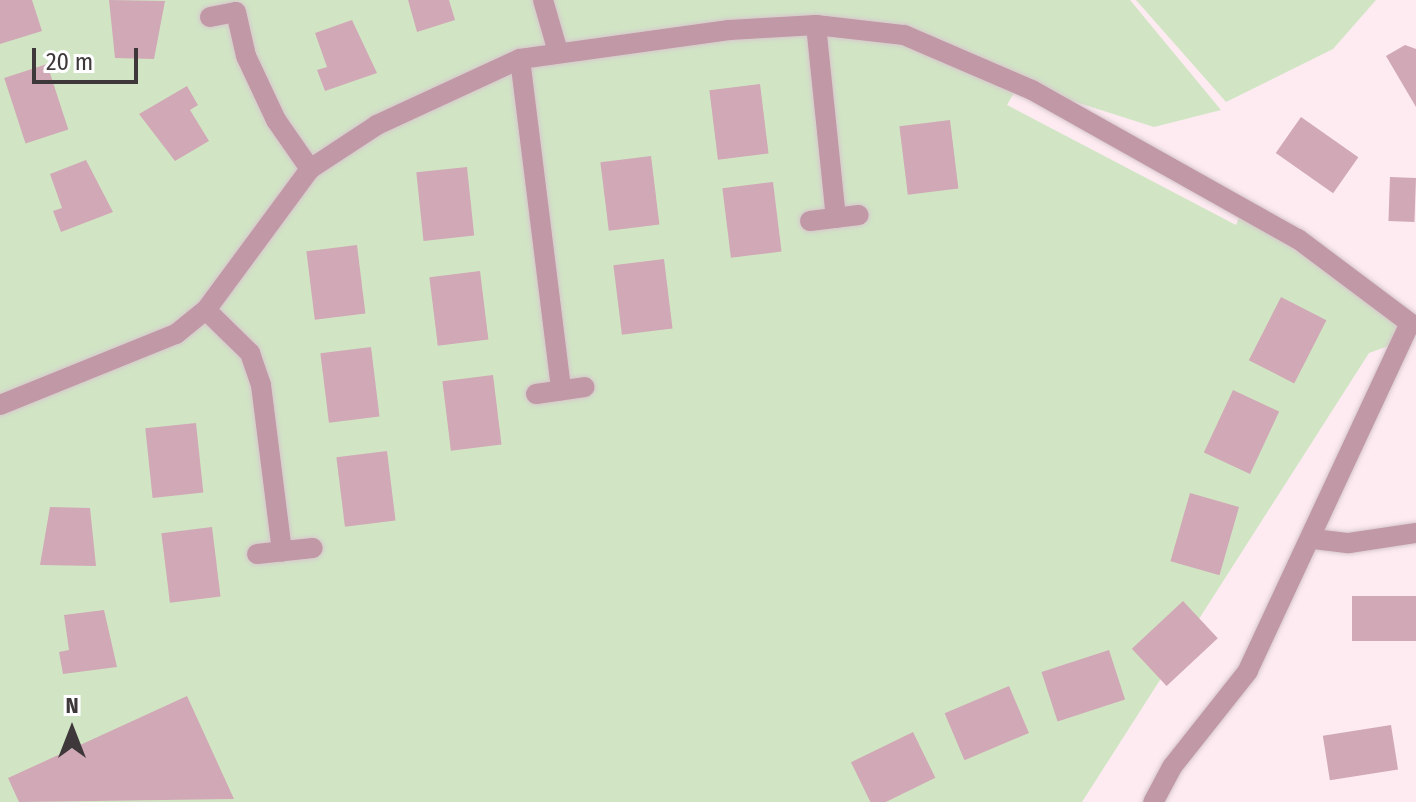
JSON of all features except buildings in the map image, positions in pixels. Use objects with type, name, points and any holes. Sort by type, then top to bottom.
[{"type":"street","points":[[543,0],[558,52]]},
{"type":"street","points":[[210,17],[242,10],[270,107],[310,169]]},
{"type":"street","points":[[816,25],[836,218]]},
{"type":"street","points":[[0,405],[176,334],[206,310],[310,169],[377,125],[520,59],[558,52],[816,25],[904,35],[1032,90],[1298,239],[1413,323],[1314,539],[1248,671],[1172,767],[1153,802]]},
{"type":"street","points":[[520,59],[561,390]]},
{"type":"street","points":[[810,221],[859,215]]},
{"type":"street","points":[[206,310],[250,353],[261,385],[282,552]]},
{"type":"street","points":[[536,394],[585,387]]},
{"type":"street","points":[[1314,539],[1349,543],[1416,533]]},
{"type":"street","points":[[257,554],[313,548]]},
{"type":"green space","points":[[0,0],[1130,0],[1221,110],[1154,127],[1019,84],[1007,105],[1236,225],[1240,215],[1410,323],[1402,341],[1369,353],[1082,802],[0,802]]},
{"type":"green space","points":[[1136,0],[1376,0],[1333,49],[1226,102]]}]
